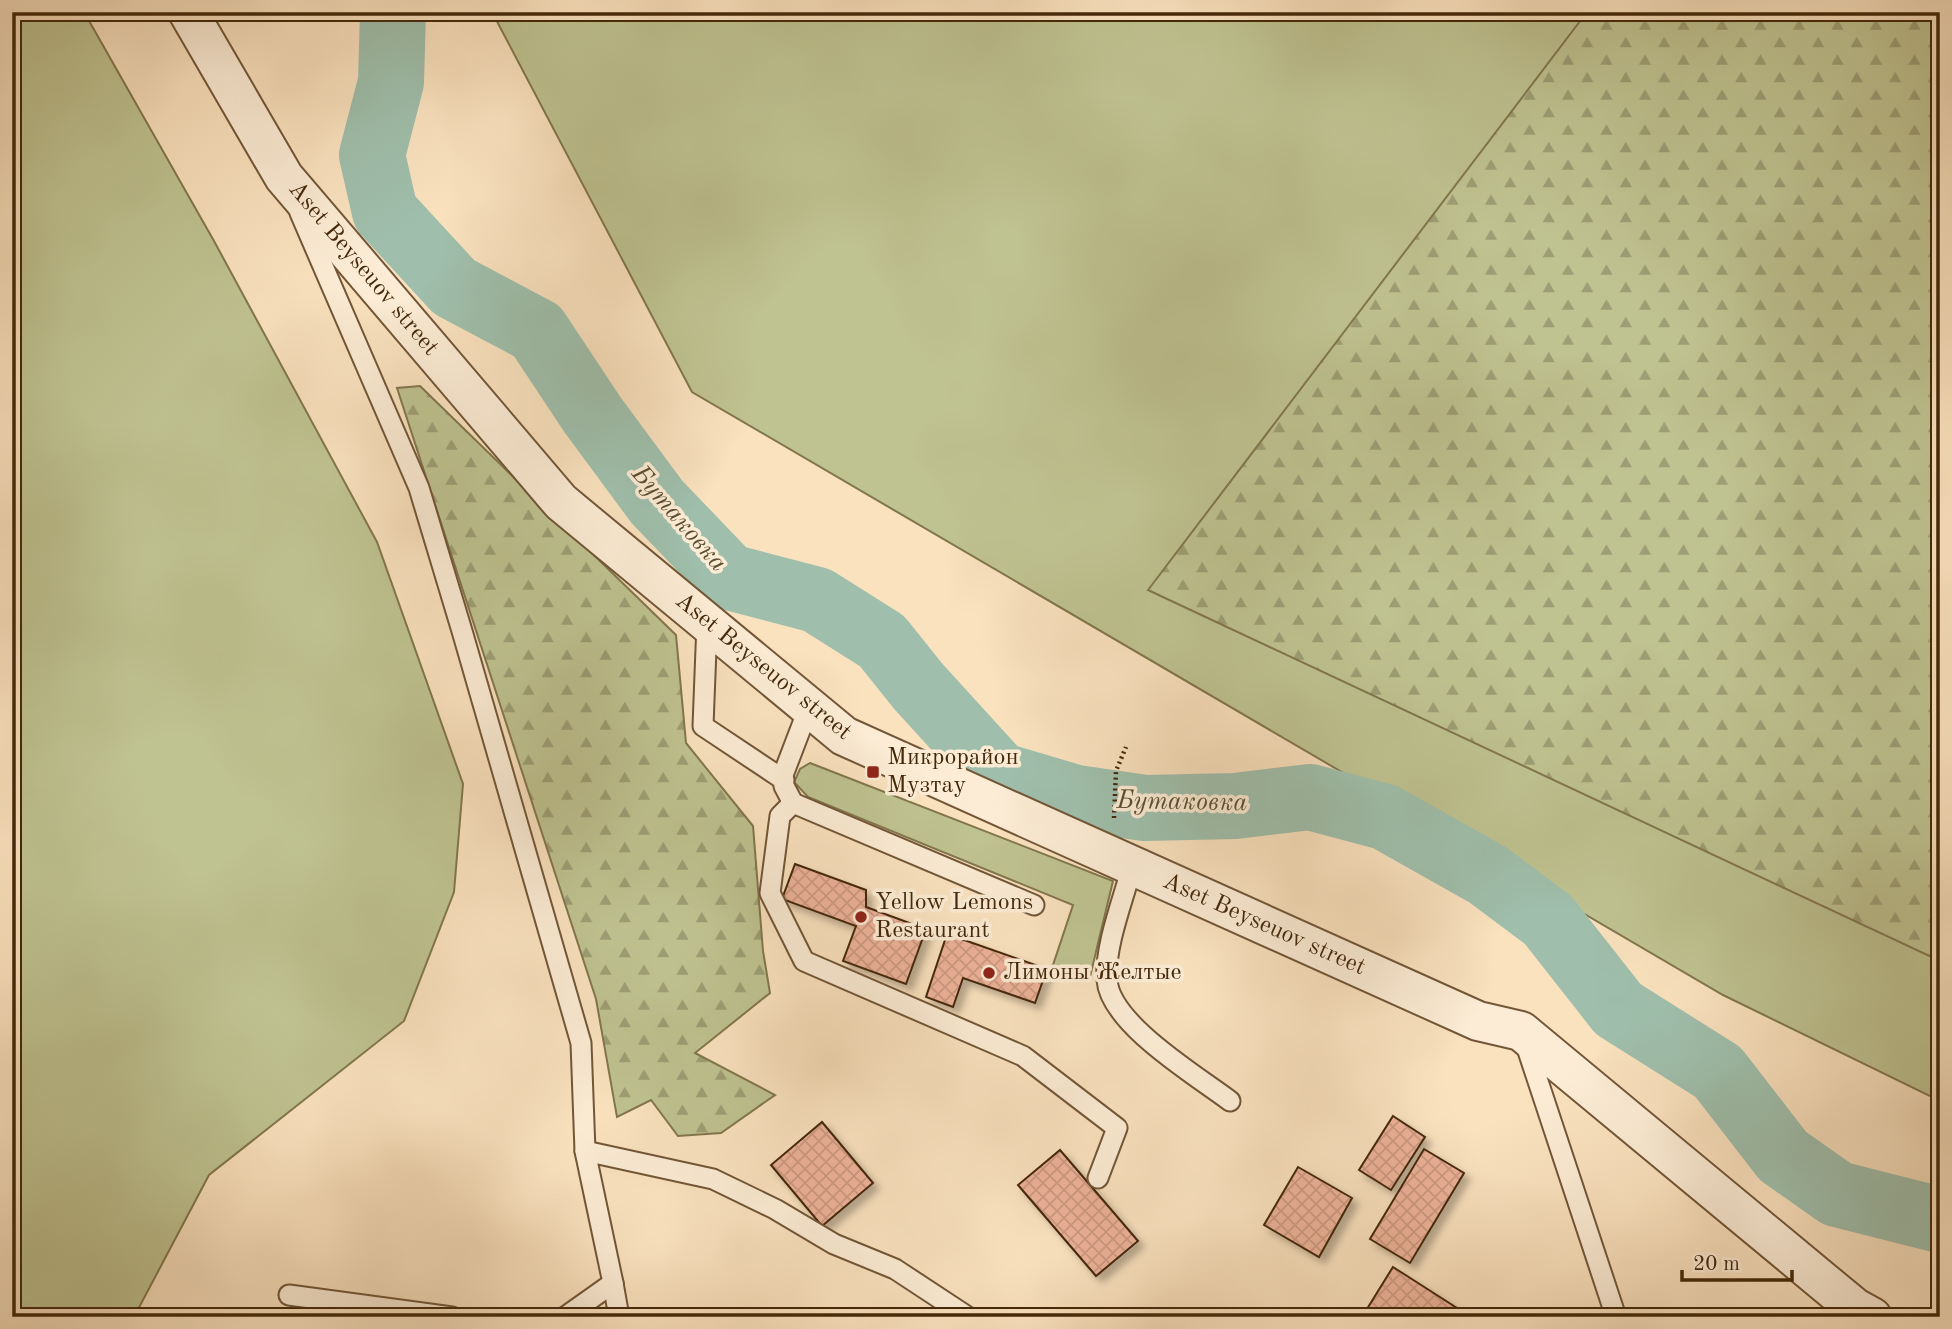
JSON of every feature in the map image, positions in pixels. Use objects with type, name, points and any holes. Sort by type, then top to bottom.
[{"type":"street","name":"Aset Beyseuov street","points":[[188,12],[284,177],[561,502],[844,736],[1478,1021],[1521,1031],[1854,1307],[1872,1317]]},
{"type":"lane","points":[[284,177],[414,476],[506,774],[581,1043],[585,1151],[619,1317]]},
{"type":"lane","points":[[707,623],[703,726],[783,780],[793,803],[1034,905]]},
{"type":"lane","points":[[783,780],[809,707]]},
{"type":"lane","points":[[793,803],[780,816],[770,893],[804,961],[1023,1056],[1117,1128],[1098,1178]]},
{"type":"lane","points":[[1132,866],[1112,939],[1107,980],[1114,1004],[1147,1038],[1230,1101]]},
{"type":"lane","points":[[1521,1031],[1616,1317]]},
{"type":"lane","points":[[585,1151],[713,1179],[775,1209],[834,1244],[895,1269],[968,1317]]},
{"type":"lane","points":[[565,1317],[613,1283]]},
{"type":"lane","points":[[289,1295],[452,1317]]},
{"type":"path","points":[[1113,826],[1116,771],[1126,747]]},
{"type":"green space","points":[[12,12],[84,12],[214,241],[377,542],[463,784],[454,892],[404,1021],[209,1175],[134,1317],[12,1317]]},
{"type":"green space","points":[[492,12],[1940,12],[1940,1101],[1723,995],[692,392]]},
{"type":"green space","points":[[1587,12],[1940,12],[1940,961],[1148,590]]},
{"type":"green space","points":[[420,386],[676,635],[686,743],[753,826],[763,951],[770,993],[695,1053],[775,1095],[721,1133],[678,1136],[651,1100],[617,1117],[596,999],[397,388]]},
{"type":"green space","points":[[810,763],[1113,881],[1089,981],[1052,968],[1073,905],[808,797],[794,782],[800,769]]},
{"type":"building","name":"Yellow Lemons Restaurant","points":[[795,864],[866,890],[866,907],[926,929],[906,984],[843,961],[856,926],[782,899]]},
{"type":"building","name":"Лимоны Желтые","points":[[947,934],[1047,969],[1035,1003],[963,978],[953,1007],[926,997]]},
{"type":"building","points":[[1393,1116],[1425,1137],[1391,1190],[1359,1170]]},
{"type":"building","points":[[822,1122],[873,1183],[822,1226],[771,1165]]},
{"type":"building","points":[[1424,1149],[1464,1173],[1410,1263],[1370,1239]]},
{"type":"building","points":[[1060,1150],[1138,1241],[1096,1276],[1018,1185]]},
{"type":"building","points":[[1298,1167],[1352,1198],[1319,1257],[1264,1225]]},
{"type":"building","points":[[1393,1267],[1471,1317],[1362,1317]]},
{"type":"waterway","name":"Бутаковка","points":[[393,12],[391,82],[372,155],[385,212],[454,287],[537,331],[592,414],[657,502],[729,577],[817,600],[882,641],[918,686],[999,775],[1076,798],[1145,808],[1235,806],[1310,797],[1385,817],[1488,875],[1548,920],[1618,1009],[1718,1072],[1783,1156],[1837,1194],[1940,1220]]},
{"type":"place","name":"Микрорайон Музтау","points":[[873,772]]},
{"type":"place","name":"Yellow Lemons Restaurant","points":[[861,917]]},
{"type":"place","name":"Лимоны Желтые","points":[[989,973]]}]
